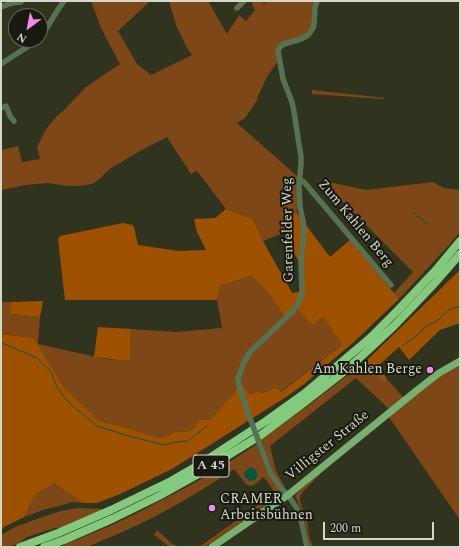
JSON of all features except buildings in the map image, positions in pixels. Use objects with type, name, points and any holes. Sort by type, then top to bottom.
[{"type":"highway","name":"A 45","points":[[20,547],[58,533],[111,510],[171,480],[266,421],[305,393],[370,338],[397,311],[460,241]]},
{"type":"highway","name":"A 45","points":[[44,547],[112,519],[159,496],[261,435],[346,370],[394,326],[460,254]]},
{"type":"main road","name":"Villigster Straße","points":[[212,547],[288,495],[416,391],[439,374],[459,363]]},
{"type":"street","points":[[48,26],[64,1]]},
{"type":"street","points":[[237,8],[244,1]]},
{"type":"street","name":"Garenfelder Weg","points":[[307,547],[300,515],[293,501],[280,487],[271,474],[248,413],[238,378],[244,362],[250,352],[292,312],[298,303],[302,291],[301,264],[304,228],[300,207],[299,186],[301,156],[292,102],[283,79],[278,51],[284,44],[301,39],[308,35],[313,28],[317,1]]},
{"type":"street","points":[[1,7],[12,3],[21,2]]},
{"type":"street","points":[[1,64],[26,48]]},
{"type":"street","points":[[1,108],[6,106],[14,121]]},
{"type":"street","name":"Zum Kahlen Berg","points":[[299,179],[304,182],[391,285]]},
{"type":"shaded area","points":[[91,1],[149,2],[118,31],[137,64],[151,75],[192,55],[176,25],[169,1],[208,1],[227,34],[239,15],[246,21],[255,10],[252,1],[262,1],[264,4],[267,1],[316,1],[312,28],[303,36],[283,42],[278,61],[268,75],[257,98],[258,99],[245,118],[237,123],[297,176],[297,213],[278,222],[283,233],[263,241],[253,219],[226,209],[197,171],[191,174],[167,137],[111,168],[92,184],[67,186],[48,183],[25,185],[1,190],[1,150],[18,146],[22,162],[40,159],[37,147],[46,129],[56,117],[86,87],[120,64],[101,28]]},
{"type":"shaded area","points":[[312,90],[385,98],[312,94]]},
{"type":"shaded area","points":[[329,182],[366,190],[433,182],[444,188],[460,190],[460,232],[399,299],[394,293],[413,272],[338,197]]},
{"type":"shaded area","points":[[226,209],[253,219],[263,241],[292,293],[303,291],[302,268],[278,222],[297,213],[330,257],[350,240],[399,299],[355,341],[303,385],[172,469],[120,494],[97,503],[83,503],[54,483],[35,495],[24,517],[4,527],[1,531],[1,334],[34,338],[63,386],[99,421],[161,438],[174,432],[190,431],[195,427],[198,420],[209,420],[234,394],[237,386],[243,386],[250,394],[257,392],[264,393],[276,387],[281,392],[342,345],[323,316],[312,325],[301,313],[298,307],[285,317],[266,290],[251,276],[220,286],[217,300],[65,300],[58,239],[60,236],[123,223],[134,227],[138,245],[179,251],[206,250],[197,232],[194,219],[215,218]]},
{"type":"shaded area","points":[[460,270],[460,323],[440,330],[409,360],[399,347],[378,366],[387,379],[385,382],[370,368],[367,370],[363,364]]},
{"type":"shaded area","points":[[251,276],[266,290],[285,317],[245,355],[237,373],[237,386],[234,394],[209,420],[198,420],[195,427],[190,431],[174,432],[161,438],[99,421],[63,386],[34,338],[1,334],[1,302],[11,302],[10,314],[40,317],[38,344],[105,359],[130,360],[131,329],[176,332],[222,328],[217,300],[220,286]]},
{"type":"shaded area","points":[[43,301],[40,317],[10,314],[11,302]]},
{"type":"shaded area","points":[[298,307],[323,315],[342,345],[280,392],[276,387],[264,393],[257,392],[250,394],[243,386],[241,386],[240,380],[247,359]]},
{"type":"shaded area","points":[[98,327],[131,329],[130,360],[94,357]]},
{"type":"shaded area","points":[[361,365],[366,371],[370,368],[385,381],[387,379],[404,398],[389,409],[356,378],[270,446],[276,471],[286,489],[275,477],[261,440]]},
{"type":"shaded area","points":[[459,365],[460,520],[389,417],[441,375]]},
{"type":"shaded area","points":[[257,444],[265,466],[282,493],[205,547],[199,547],[275,493],[264,477],[254,485],[250,486],[246,484],[234,469],[183,501],[127,530],[87,547],[59,547],[110,526],[145,509],[220,468]]},
{"type":"shaded area","points":[[326,468],[301,494],[300,497],[313,547],[310,547],[303,513],[295,496]]},
{"type":"shaded area","points":[[54,483],[83,503],[72,502],[24,517],[35,495]]},
{"type":"shaded area","points":[[77,508],[105,509],[59,528],[27,537],[17,544],[8,547],[1,547],[1,535],[15,527],[61,511]]},
{"type":"shaded area","points":[[157,530],[171,543],[179,547],[170,547],[154,535]]},
{"type":"water","points":[[249,468],[254,468],[257,472],[256,479],[251,481],[249,481],[243,474]]},
{"type":"waterway","points":[[414,213],[429,225]]},
{"type":"waterway","points":[[403,345],[419,334],[425,327],[438,320],[449,310],[460,306]]},
{"type":"waterway","points":[[2,343],[37,358],[51,372],[57,387],[68,402],[97,426],[164,445],[188,441],[207,426]]},
{"type":"place","name":"Am Kahlen Berge","points":[[430,370]]},
{"type":"place","name":"CRAMER Arbeitsbühnen","points":[[212,508]]}]
